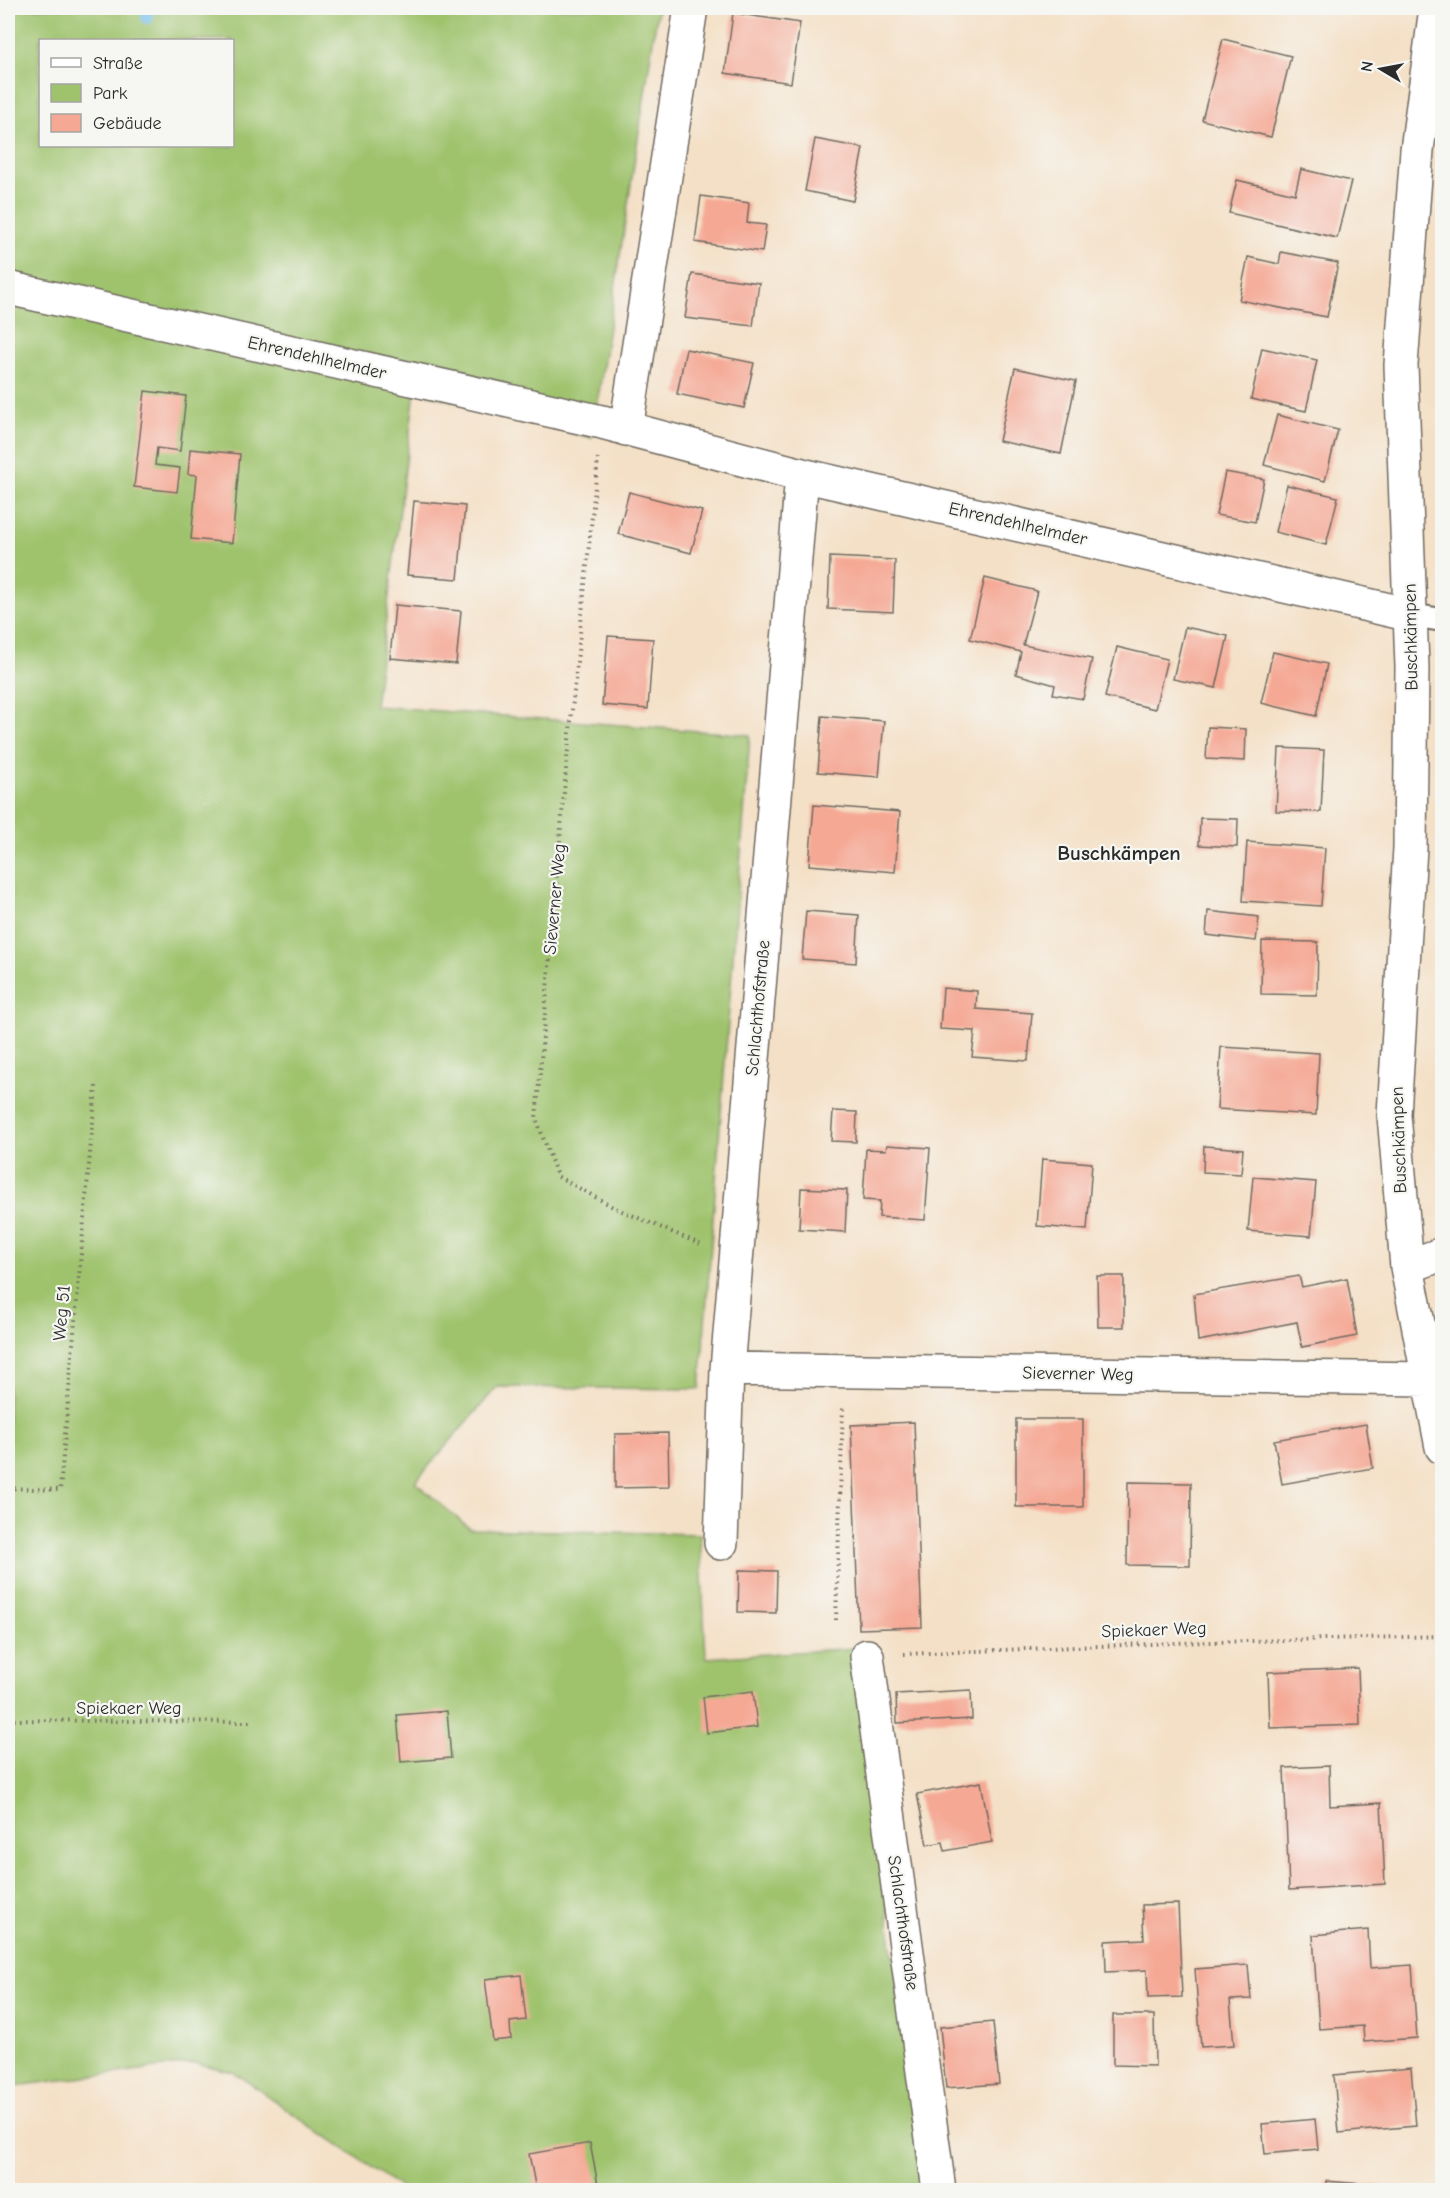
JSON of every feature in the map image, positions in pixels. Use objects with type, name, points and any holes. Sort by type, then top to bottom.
[{"type":"street","points":[[614,426],[691,8]]},
{"type":"street","name":"Buschkämpen","points":[[1436,8],[1417,150],[1401,365],[1411,615],[1410,848],[1394,1115],[1407,1267],[1443,1447]]},
{"type":"street","name":"Ehrendehlhelmder","points":[[8,288],[614,426],[802,475],[1411,615]]},
{"type":"street","name":"Schlachthofstraße","points":[[721,1543],[727,1369],[802,475]]},
{"type":"street","points":[[1407,1267],[1443,1254]]},
{"type":"street","name":"Sieverner Weg","points":[[727,1369],[1429,1379]]},
{"type":"street","name":"Schlachthofstraße","points":[[867,1656],[939,2190]]},
{"type":"lane","points":[[1411,615],[1443,620]]},
{"type":"path","name":"Sieverner Weg","points":[[614,426],[566,769],[536,1118],[557,1176],[615,1208],[737,1260]]},
{"type":"path","name":"Weg 51","points":[[8,1488],[60,1490],[96,1086]]},
{"type":"path","points":[[837,1620],[844,1370]]},
{"type":"path","name":"Spiekaer Weg","points":[[867,1656],[1173,1642],[1443,1636]]},
{"type":"path","name":"Spiekaer Weg","points":[[8,1720],[250,1722]]},
{"type":"green space","points":[[8,8],[658,8],[592,438],[415,391],[375,706],[750,735],[700,1389],[497,1387],[415,1482],[470,1529],[700,1534],[706,1658],[855,1648],[922,2190],[404,2190],[233,2072],[195,2063],[8,2087]]},
{"type":"building","points":[[733,13],[800,23],[791,83],[725,73]]},
{"type":"building","points":[[1223,39],[1291,56],[1271,137],[1202,120]]},
{"type":"building","points":[[815,139],[863,148],[853,201],[805,191]]},
{"type":"building","points":[[1301,169],[1351,181],[1337,238],[1229,213],[1237,180],[1295,194]]},
{"type":"building","points":[[701,196],[749,203],[747,223],[766,225],[762,252],[695,242]]},
{"type":"building","points":[[1281,252],[1338,263],[1327,317],[1239,300],[1248,257],[1279,264]]},
{"type":"building","points":[[692,274],[759,283],[753,326],[685,318]]},
{"type":"building","points":[[1262,348],[1317,360],[1306,411],[1251,399]]},
{"type":"building","points":[[686,349],[754,363],[744,408],[677,394]]},
{"type":"building","points":[[1015,368],[1076,381],[1061,454],[999,441]]},
{"type":"building","points":[[145,391],[186,396],[180,451],[157,448],[155,465],[180,468],[177,492],[134,487]]},
{"type":"building","points":[[1277,415],[1338,430],[1325,481],[1264,465]]},
{"type":"building","points":[[190,449],[240,454],[232,543],[191,539],[197,475],[188,474]]},
{"type":"building","points":[[1225,472],[1264,479],[1255,522],[1216,515]]},
{"type":"building","points":[[1287,485],[1338,497],[1326,545],[1275,532]]},
{"type":"building","points":[[629,492],[702,511],[691,553],[618,534]]},
{"type":"building","points":[[414,501],[465,506],[458,579],[407,575]]},
{"type":"building","points":[[830,557],[895,560],[893,612],[828,609]]},
{"type":"building","points":[[985,578],[1037,591],[1023,645],[1092,659],[1083,699],[1053,694],[1055,685],[1016,674],[1021,652],[970,639]]},
{"type":"building","points":[[395,605],[461,611],[456,664],[390,658]]},
{"type":"building","points":[[1185,627],[1228,636],[1216,688],[1173,679]]},
{"type":"building","points":[[608,636],[653,639],[648,709],[602,705]]},
{"type":"building","points":[[1117,647],[1167,659],[1155,709],[1105,697]]},
{"type":"building","points":[[1273,652],[1327,664],[1316,716],[1261,703]]},
{"type":"building","points":[[822,716],[884,721],[879,777],[818,772]]},
{"type":"building","points":[[1208,727],[1246,729],[1245,761],[1206,759]]},
{"type":"building","points":[[1279,748],[1324,750],[1321,812],[1276,811]]},
{"type":"building","points":[[814,805],[900,812],[895,872],[809,865]]},
{"type":"building","points":[[1200,818],[1238,819],[1237,847],[1199,845]]},
{"type":"building","points":[[1247,842],[1325,848],[1321,906],[1243,901]]},
{"type":"building","points":[[806,911],[859,915],[856,963],[802,959]]},
{"type":"building","points":[[1208,911],[1259,917],[1256,941],[1206,935]]},
{"type":"building","points":[[1262,941],[1318,942],[1317,995],[1261,994]]},
{"type":"building","points":[[943,988],[977,991],[976,1009],[1032,1013],[1028,1061],[972,1057],[975,1031],[940,1029]]},
{"type":"building","points":[[1221,1047],[1319,1053],[1316,1115],[1217,1109]]},
{"type":"building","points":[[833,1111],[857,1112],[856,1142],[831,1141]]},
{"type":"building","points":[[887,1145],[930,1148],[925,1220],[879,1217],[880,1201],[863,1200],[866,1149],[886,1150]]},
{"type":"building","points":[[1204,1146],[1243,1149],[1241,1174],[1203,1172]]},
{"type":"building","points":[[1042,1159],[1092,1163],[1087,1230],[1037,1226]]},
{"type":"building","points":[[1253,1177],[1316,1182],[1311,1236],[1248,1231]]},
{"type":"building","points":[[801,1188],[847,1190],[845,1232],[799,1229]]},
{"type":"building","points":[[1097,1276],[1124,1276],[1124,1327],[1098,1327]]},
{"type":"building","points":[[1299,1276],[1302,1287],[1347,1278],[1357,1336],[1302,1347],[1297,1322],[1198,1341],[1194,1294]]},
{"type":"building","points":[[1016,1419],[1083,1419],[1083,1507],[1016,1507]]},
{"type":"building","points":[[914,1422],[922,1627],[859,1629],[851,1425]]},
{"type":"building","points":[[1366,1424],[1373,1468],[1282,1484],[1274,1440]]},
{"type":"building","points":[[668,1433],[669,1487],[615,1488],[615,1434]]},
{"type":"building","points":[[1128,1482],[1191,1483],[1190,1566],[1127,1565]]},
{"type":"building","points":[[739,1570],[777,1571],[776,1613],[738,1612]]},
{"type":"building","points":[[1358,1668],[1360,1725],[1270,1728],[1268,1672]]},
{"type":"building","points":[[971,1690],[972,1719],[897,1723],[896,1694]]},
{"type":"building","points":[[753,1691],[757,1727],[707,1733],[703,1697]]},
{"type":"building","points":[[447,1711],[451,1758],[401,1762],[397,1715]]},
{"type":"building","points":[[1329,1766],[1330,1806],[1381,1803],[1385,1884],[1289,1890],[1284,1768]]},
{"type":"building","points":[[981,1782],[992,1842],[945,1851],[943,1842],[927,1845],[917,1794]]},
{"type":"building","points":[[1178,1904],[1182,1997],[1148,1998],[1147,1970],[1106,1972],[1105,1941],[1144,1939],[1142,1905]]},
{"type":"building","points":[[1368,1930],[1370,1968],[1412,1965],[1417,2038],[1364,2042],[1363,2026],[1319,2029],[1313,1935]]},
{"type":"building","points":[[1248,1965],[1251,1999],[1230,2000],[1234,2045],[1201,2047],[1195,1969]]},
{"type":"building","points":[[521,1975],[526,2020],[510,2022],[511,2039],[493,2041],[485,1979]]},
{"type":"building","points":[[1113,2015],[1154,2015],[1155,2066],[1113,2065]]},
{"type":"building","points":[[993,2022],[999,2084],[946,2088],[940,2027]]},
{"type":"building","points":[[1411,2068],[1416,2126],[1339,2133],[1334,2075]]},
{"type":"building","points":[[1315,2119],[1318,2149],[1265,2154],[1262,2124]]},
{"type":"building","points":[[590,2143],[599,2190],[536,2190],[529,2154]]},
{"type":"building","points":[[1326,2181],[1410,2188],[1409,2190],[1325,2190]]},
{"type":"waterway","points":[[147,18],[148,8]]},
{"type":"district","name":"Buschkämpen","points":[[1119,853]]}]
